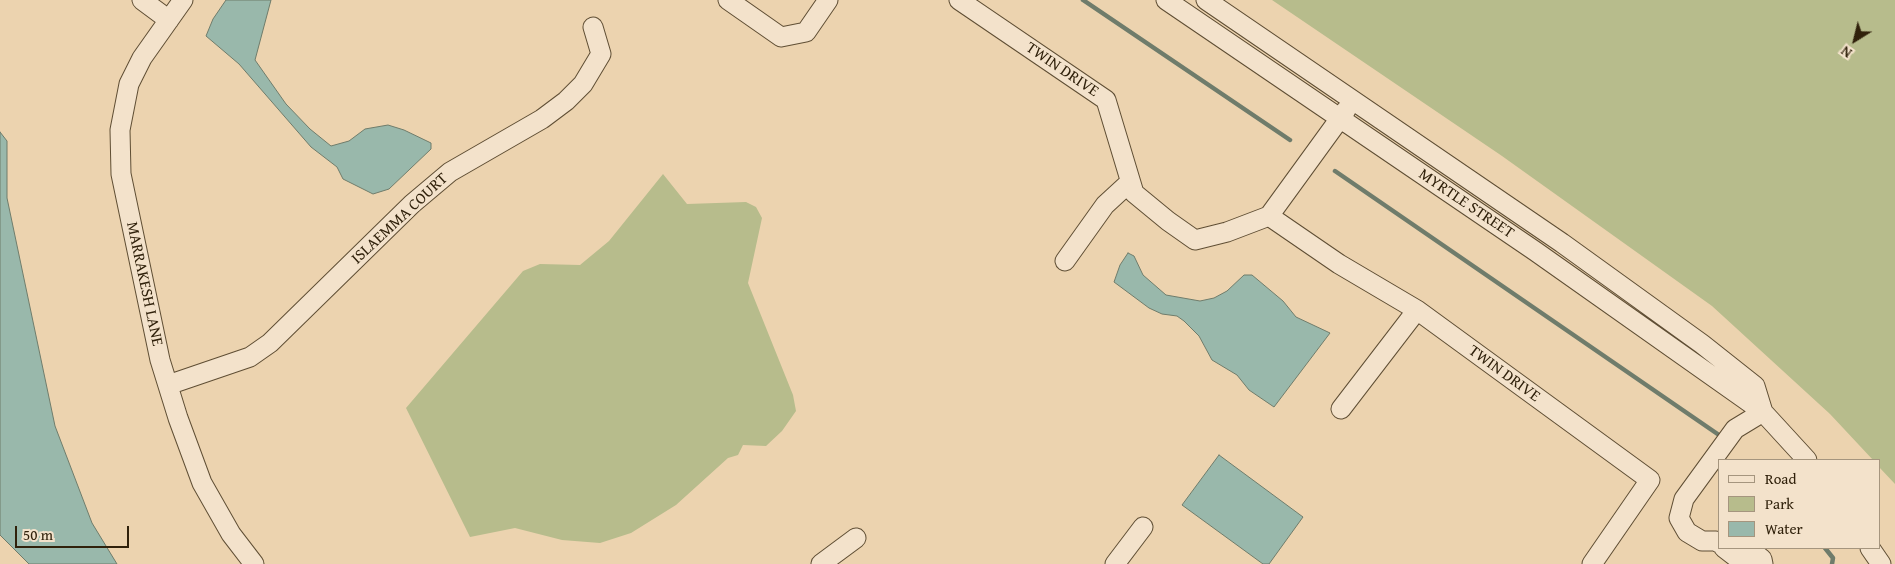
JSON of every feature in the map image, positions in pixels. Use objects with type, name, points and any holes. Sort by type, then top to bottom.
[{"type":"street","points":[[142,0],[169,20]]},
{"type":"street","name":"MARRAKESH LANE","points":[[183,0],[142,58],[129,84],[120,130],[121,174],[156,343],[168,385],[202,483],[231,534],[254,564]]},
{"type":"street","points":[[728,0],[781,37],[806,32],[828,0]]},
{"type":"street","name":"TWIN DRIVE","points":[[959,0],[1106,100],[1134,193],[1196,240],[1227,232],[1269,216],[1339,264],[1417,310],[1650,480],[1592,564]]},
{"type":"street","name":"MYRTLE STREET","points":[[1166,0],[1535,251],[1763,412],[1806,459]]},
{"type":"street","name":"MYRTLE STREET","points":[[1206,0],[1562,243],[1702,344],[1755,386],[1763,412]]},
{"type":"street","name":"ISLAEMMA COURT","points":[[168,385],[250,357],[270,343],[412,204],[450,172],[542,119],[566,101],[583,84],[601,54],[593,27]]},
{"type":"street","points":[[1269,216],[1352,100]]},
{"type":"street","points":[[1065,261],[1105,206],[1130,182]]},
{"type":"street","points":[[1341,409],[1417,310]]},
{"type":"street","points":[[1729,459],[1743,436],[1763,412]]},
{"type":"street","points":[[1718,543],[1702,541],[1687,532],[1679,518],[1684,499],[1735,429],[1763,412]]},
{"type":"street","points":[[1115,564],[1143,527]]},
{"type":"street","points":[[821,564],[856,538]]},
{"type":"street","points":[[1726,549],[1745,564]]},
{"type":"street","points":[[1749,549],[1762,559],[1763,564]]},
{"type":"street","points":[[1871,549],[1881,564]]},
{"type":"green space","points":[[1272,0],[1895,0],[1895,484],[1880,468],[1880,459],[1872,459],[1830,414],[1712,306],[1502,156]]},
{"type":"green space","points":[[663,174],[687,204],[746,202],[756,207],[762,218],[748,283],[793,395],[796,411],[782,431],[766,446],[743,445],[738,455],[728,458],[676,505],[631,533],[600,543],[562,540],[515,528],[470,537],[406,408],[523,271],[540,264],[580,265],[609,241]]},
{"type":"water","points":[[226,0],[271,0],[255,60],[286,104],[310,129],[331,146],[349,141],[365,129],[388,125],[404,130],[431,143],[431,149],[389,189],[373,194],[343,179],[337,167],[311,147],[239,64],[206,36],[213,19]]},
{"type":"water","points":[[0,132],[7,141],[7,198],[55,426],[92,523],[117,564],[29,564],[0,535]]},
{"type":"water","points":[[1128,253],[1134,256],[1143,275],[1166,295],[1200,301],[1214,298],[1227,291],[1244,275],[1252,275],[1283,301],[1296,317],[1330,333],[1274,407],[1249,390],[1237,375],[1212,360],[1199,336],[1184,321],[1177,316],[1162,314],[1149,308],[1114,282],[1120,265]]},
{"type":"water","points":[[1219,455],[1303,517],[1269,564],[1263,564],[1182,505]]},
{"type":"waterway","points":[[1083,0],[1290,140]]},
{"type":"waterway","points":[[1335,171],[1719,435]]},
{"type":"waterway","points":[[1826,549],[1833,558],[1832,564]]}]
